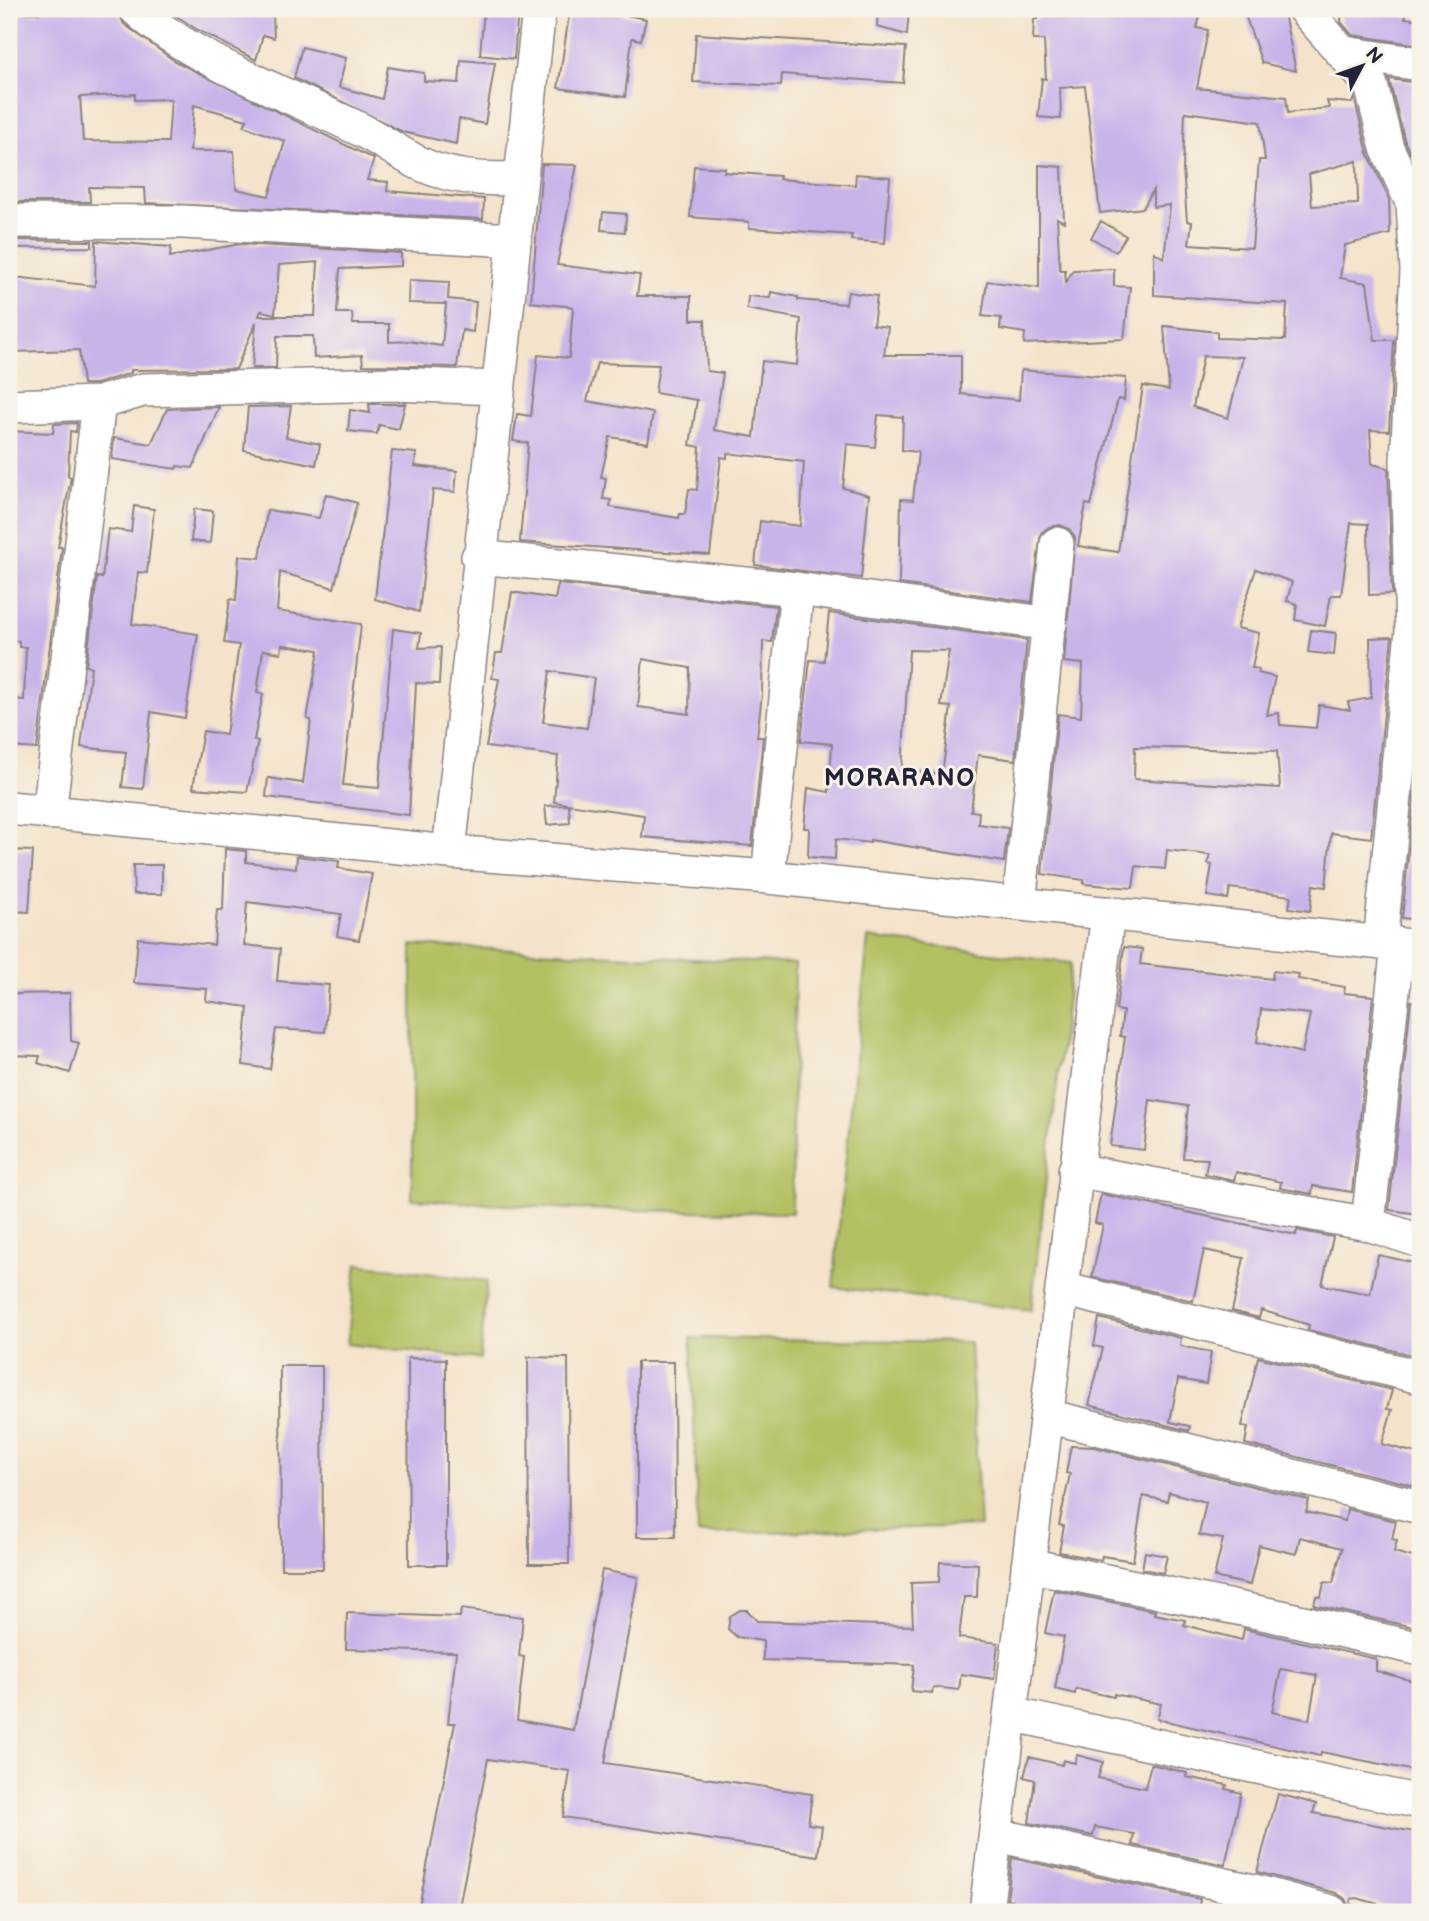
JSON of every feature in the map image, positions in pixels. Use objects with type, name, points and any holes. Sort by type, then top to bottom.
[{"type":"street","points":[[136,9],[158,29],[254,80],[363,130],[435,170],[487,180],[521,178]]},
{"type":"street","points":[[449,852],[478,557],[539,9]]},
{"type":"street","points":[[1304,9],[1371,85],[1387,148],[1413,204],[1417,271],[1407,461],[1412,631],[1400,944],[1368,1224]]},
{"type":"street","points":[[1344,54],[1420,64]]},
{"type":"street","points":[[9,221],[183,222],[514,240]]},
{"type":"street","points":[[9,406],[99,403],[143,390],[394,384],[497,388]]},
{"type":"street","points":[[49,813],[99,403]]},
{"type":"street","points":[[1018,904],[1057,544]]},
{"type":"street","points":[[478,557],[797,589],[1050,624]]},
{"type":"street","points":[[768,877],[797,589]]},
{"type":"street","points":[[9,808],[449,852],[768,877],[1400,944]]},
{"type":"street","points":[[986,1912],[1108,914]]},
{"type":"street","points":[[1075,1170],[1368,1224],[1420,1241]]},
{"type":"street","points":[[1062,1289],[1420,1377]]},
{"type":"street","points":[[1047,1416],[1420,1507]]},
{"type":"street","points":[[1028,1565],[1286,1618],[1420,1649]]},
{"type":"street","points":[[1010,1714],[1420,1802]]},
{"type":"street","points":[[996,1835],[1254,1891],[1331,1912]]},
{"type":"green space","points":[[868,938],[1071,963],[1031,1310],[833,1287]]},
{"type":"green space","points":[[412,945],[795,964],[792,1213],[572,1209],[412,1199]]},
{"type":"green space","points":[[357,1264],[487,1281],[480,1359],[347,1344]]},
{"type":"green space","points":[[691,1338],[970,1342],[980,1526],[698,1534]]},
{"type":"building","points":[[39,9],[117,9],[124,24],[176,62],[374,159],[367,180],[388,182],[387,191],[484,199],[483,219],[146,203],[145,188],[89,187],[90,202],[9,202],[9,12],[39,13]],"holes":[[[135,94],[135,100],[171,99],[168,142],[83,141],[80,97]],[[194,105],[247,120],[244,126],[285,141],[269,196],[236,189],[234,151],[190,151]]]},
{"type":"building","points":[[166,9],[248,9],[273,14],[274,38],[263,35],[256,60],[196,29]]},
{"type":"building","points":[[484,9],[518,9],[514,59],[480,55]]},
{"type":"building","points":[[570,9],[595,9],[646,19],[641,40],[632,38],[625,97],[558,88]]},
{"type":"building","points":[[878,9],[909,9],[907,35],[877,27]]},
{"type":"building","points":[[1039,9],[1155,12],[1156,9],[1202,9],[1197,28],[1208,30],[1197,88],[1286,97],[1288,113],[1329,108],[1327,101],[1352,103],[1354,97],[1368,153],[1389,199],[1390,234],[1345,245],[1340,278],[1367,283],[1375,340],[1394,340],[1389,431],[1370,430],[1372,464],[1388,468],[1392,594],[1369,595],[1368,524],[1351,523],[1341,595],[1331,595],[1325,626],[1295,620],[1297,604],[1287,601],[1292,582],[1256,569],[1237,628],[1259,633],[1252,668],[1259,669],[1258,673],[1275,677],[1267,715],[1279,713],[1280,725],[1316,728],[1319,705],[1350,710],[1348,702],[1371,698],[1370,638],[1392,637],[1371,838],[1331,833],[1326,887],[1313,885],[1310,911],[1289,908],[1291,896],[1230,888],[1228,899],[1207,896],[1212,865],[1208,864],[1210,855],[1167,850],[1165,869],[1136,866],[1133,888],[1084,884],[1084,880],[1042,874],[1058,714],[1081,717],[1083,664],[1064,662],[1075,537],[1069,529],[1060,525],[1049,527],[1041,533],[1032,602],[899,584],[901,499],[913,500],[918,452],[902,450],[903,417],[878,415],[875,447],[847,444],[843,488],[869,495],[861,578],[755,565],[760,521],[800,526],[804,462],[727,453],[727,458],[721,457],[710,555],[520,542],[528,443],[513,441],[517,414],[531,416],[538,355],[569,358],[573,307],[531,302],[542,164],[577,165],[557,265],[640,275],[637,296],[691,296],[691,320],[705,320],[707,371],[723,373],[714,430],[754,437],[762,361],[797,365],[801,319],[747,309],[748,296],[770,298],[771,292],[798,297],[798,300],[846,304],[848,292],[877,296],[873,325],[888,327],[884,355],[961,355],[961,394],[1019,400],[1021,370],[1126,378],[1124,400],[1118,399],[1091,505],[1086,504],[1078,546],[1118,552],[1143,386],[1169,390],[1164,326],[1217,332],[1217,338],[1285,340],[1287,304],[1154,295],[1154,252],[1164,258],[1170,205],[1153,207],[1153,190],[1143,208],[1100,213],[1085,86],[1060,88],[1061,119],[1038,117],[1042,78],[1046,79],[1044,40],[1033,40],[1034,19],[1038,19]],"holes":[[[1185,112],[1260,122],[1265,160],[1259,160],[1252,248],[1189,244],[1192,222],[1187,221],[1183,169]],[[1357,161],[1358,204],[1312,206],[1309,174]],[[1203,356],[1243,357],[1228,418],[1193,407]],[[597,363],[659,365],[655,393],[697,400],[690,445],[700,447],[697,490],[689,489],[685,514],[680,514],[679,518],[610,507],[611,500],[603,499],[606,478],[601,477],[610,437],[648,443],[653,413],[587,401]],[[1135,747],[1277,751],[1280,788],[1134,779]]]},
{"type":"building","points":[[1243,9],[1283,9],[1296,71],[1262,63]]},
{"type":"building","points":[[1342,9],[1407,12],[1405,18],[1420,20],[1420,45],[1352,35],[1341,22]]},
{"type":"building","points":[[696,34],[906,47],[903,83],[782,74],[781,86],[693,82]]},
{"type":"building","points":[[302,47],[346,58],[339,87],[382,99],[388,67],[424,73],[424,81],[459,83],[461,60],[495,63],[485,124],[459,119],[456,144],[403,132],[294,78]]},
{"type":"building","points":[[1389,79],[1419,83],[1420,152],[1410,153],[1405,142]]},
{"type":"building","points":[[1039,165],[1062,167],[1064,222],[1057,218],[1060,270],[1065,270],[1066,283],[1073,270],[1114,269],[1114,286],[1130,287],[1124,339],[1024,344],[1025,333],[1000,329],[1001,318],[982,316],[987,281],[1039,288]]},
{"type":"building","points":[[694,166],[725,168],[724,172],[780,176],[779,179],[855,185],[856,174],[890,177],[885,243],[851,240],[852,235],[749,228],[749,222],[690,217]]},
{"type":"building","points":[[603,212],[626,214],[625,232],[601,230]]},
{"type":"building","points":[[1101,221],[1126,236],[1116,252],[1091,238]]},
{"type":"building","points":[[15,240],[92,241],[92,247],[15,248]]},
{"type":"building","points":[[96,241],[171,247],[170,257],[240,244],[401,253],[401,266],[340,269],[337,313],[352,313],[353,324],[389,324],[389,342],[408,341],[442,346],[446,304],[408,303],[409,280],[449,282],[448,299],[476,302],[473,332],[462,330],[457,367],[363,365],[362,355],[314,358],[313,336],[277,336],[276,368],[252,368],[256,322],[236,369],[131,370],[131,373],[96,384],[83,384],[79,350],[11,352],[10,323],[14,277],[95,286]],"holes":[[[318,262],[315,316],[259,316],[261,311],[275,314],[279,265]]]},
{"type":"building","points":[[369,404],[405,404],[399,429],[379,425],[377,434],[348,431],[350,410],[370,413]]},
{"type":"building","points":[[291,406],[286,437],[320,444],[316,465],[244,450],[248,407]]},
{"type":"building","points":[[219,407],[193,468],[177,466],[176,469],[112,459],[114,438],[151,444],[167,409]]},
{"type":"building","points":[[77,423],[76,432],[70,431],[68,476],[71,477],[58,547],[62,547],[37,749],[10,747],[14,699],[24,700],[26,647],[19,647],[19,641],[9,640],[9,431],[53,433],[54,424]]},
{"type":"building","points":[[392,451],[416,453],[415,466],[457,471],[455,492],[433,490],[419,612],[375,599]]},
{"type":"building","points":[[326,494],[357,503],[334,588],[280,572],[277,611],[361,624],[343,785],[379,788],[393,629],[421,633],[419,648],[441,647],[439,684],[416,683],[409,815],[266,797],[268,778],[303,783],[311,720],[307,719],[319,650],[282,645],[281,653],[263,650],[257,693],[263,694],[254,740],[258,741],[247,792],[193,788],[203,731],[226,735],[239,645],[224,643],[230,599],[236,600],[239,556],[260,558],[267,510],[319,518]]},
{"type":"building","points":[[134,506],[154,509],[147,573],[138,572],[132,624],[198,634],[185,718],[151,712],[143,789],[122,787],[126,752],[81,747],[91,667],[86,666],[97,577],[102,578],[108,529],[131,532]]},
{"type":"building","points":[[194,509],[213,511],[210,543],[191,541]]},
{"type":"building","points":[[558,584],[776,606],[772,642],[763,641],[762,694],[757,737],[763,737],[752,846],[642,837],[644,815],[554,802],[558,756],[486,747],[499,679],[492,678],[496,653],[502,653],[512,592],[555,599]],"holes":[[[643,659],[690,668],[689,714],[638,707]],[[550,671],[594,678],[587,728],[543,722]]]},
{"type":"building","points":[[829,613],[1027,640],[1015,760],[978,755],[971,811],[979,812],[978,824],[1008,828],[1004,862],[870,840],[870,843],[836,839],[835,859],[808,857],[809,828],[804,828],[808,788],[829,792],[832,744],[801,741],[810,660],[824,661]],"holes":[[[909,650],[949,651],[941,706],[951,707],[942,775],[902,770]]]},
{"type":"building","points":[[1311,630],[1336,633],[1334,655],[1308,652]]},
{"type":"building","points":[[1420,739],[1420,905],[1419,920],[1402,918]]},
{"type":"building","points":[[569,805],[570,823],[547,825],[545,806]]},
{"type":"building","points":[[225,849],[246,851],[246,862],[296,868],[297,856],[339,861],[338,868],[372,874],[359,940],[337,936],[341,914],[247,902],[244,945],[280,949],[277,981],[329,985],[325,1032],[276,1029],[270,1069],[243,1065],[248,1007],[206,1001],[207,989],[134,983],[138,938],[214,945],[217,910],[223,910]]},
{"type":"building","points":[[9,850],[33,851],[29,912],[9,911]]},
{"type":"building","points":[[133,865],[162,865],[162,894],[134,894]]},
{"type":"building","points":[[1124,947],[1142,949],[1140,964],[1272,979],[1273,971],[1299,974],[1298,979],[1345,987],[1344,993],[1373,996],[1352,1192],[1313,1186],[1312,1194],[1280,1188],[1281,1182],[1236,1172],[1234,1180],[1205,1174],[1208,1159],[1183,1158],[1188,1106],[1150,1100],[1144,1150],[1110,1146],[1125,1037],[1120,1036],[1123,1011],[1116,1010]],"holes":[[[1261,1009],[1310,1014],[1302,1053],[1257,1042]]]},
{"type":"building","points":[[70,993],[71,1041],[79,1043],[70,1073],[38,1063],[40,1056],[9,1055],[9,994]]},
{"type":"building","points":[[1411,1001],[1419,1002],[1420,1214],[1389,1210]]},
{"type":"building","points":[[1101,1194],[1296,1235],[1297,1230],[1333,1237],[1322,1285],[1370,1294],[1378,1255],[1420,1264],[1420,1357],[1308,1330],[1309,1325],[1261,1310],[1259,1318],[1232,1311],[1244,1258],[1204,1250],[1193,1301],[1092,1277],[1103,1225],[1095,1223]]},
{"type":"building","points":[[1099,1318],[1181,1338],[1180,1346],[1211,1352],[1206,1384],[1178,1379],[1170,1422],[1190,1426],[1189,1431],[1089,1405],[1103,1348],[1094,1346]]},
{"type":"building","points":[[528,1357],[568,1358],[569,1564],[529,1564]]},
{"type":"building","points":[[1258,1357],[1392,1390],[1387,1409],[1392,1410],[1382,1444],[1420,1454],[1420,1487],[1245,1444],[1248,1427],[1242,1426]]},
{"type":"building","points":[[408,1358],[446,1359],[446,1565],[409,1565]]},
{"type":"building","points":[[637,1362],[674,1362],[675,1537],[637,1537]]},
{"type":"building","points":[[280,1366],[322,1366],[323,1569],[281,1569]]},
{"type":"building","points":[[1071,1446],[1094,1447],[1309,1500],[1306,1512],[1345,1521],[1347,1509],[1396,1521],[1392,1539],[1397,1540],[1394,1552],[1420,1559],[1420,1614],[1417,1628],[1314,1605],[1316,1596],[1321,1597],[1324,1582],[1333,1583],[1342,1548],[1300,1537],[1296,1554],[1259,1545],[1250,1585],[1214,1577],[1223,1539],[1199,1535],[1206,1502],[1169,1492],[1167,1501],[1143,1496],[1133,1561],[1102,1556],[1101,1560],[1059,1552],[1064,1526],[1059,1525],[1070,1474],[1066,1473]]},
{"type":"building","points":[[1145,1552],[1167,1556],[1163,1573],[1142,1569]]},
{"type":"building","points":[[940,1562],[978,1564],[977,1597],[964,1597],[959,1638],[998,1643],[994,1679],[961,1674],[959,1690],[933,1687],[932,1693],[911,1691],[914,1665],[763,1660],[763,1641],[737,1637],[728,1629],[730,1616],[740,1610],[747,1610],[757,1621],[913,1626],[911,1583],[939,1582]]},
{"type":"building","points":[[602,1570],[638,1577],[605,1763],[812,1794],[808,1824],[822,1826],[818,1856],[563,1817],[570,1771],[488,1759],[458,1912],[418,1912],[455,1723],[448,1723],[456,1652],[346,1649],[347,1613],[460,1617],[461,1609],[523,1617],[519,1656],[524,1657],[517,1720],[573,1730]]},
{"type":"building","points":[[1054,1590],[1155,1611],[1154,1614],[1185,1620],[1184,1625],[1242,1640],[1244,1629],[1376,1659],[1376,1671],[1420,1683],[1420,1772],[1321,1752],[1320,1756],[1157,1719],[1161,1704],[1114,1694],[1114,1697],[1076,1689],[1075,1694],[1055,1689],[1064,1637],[1045,1633]],"holes":[[[1281,1669],[1317,1675],[1309,1720],[1272,1712]]]},
{"type":"building","points":[[1077,1755],[1103,1762],[1098,1778],[1145,1788],[1151,1764],[1187,1773],[1186,1777],[1227,1785],[1226,1789],[1241,1793],[1225,1865],[1132,1845],[1134,1834],[1095,1827],[1093,1836],[1029,1823],[1035,1780],[1024,1777],[1029,1757],[1062,1765],[1063,1760],[1075,1763]]},
{"type":"building","points":[[1278,1794],[1316,1804],[1313,1813],[1420,1833],[1420,1912],[1406,1912],[1357,1898],[1351,1899],[1350,1910],[1345,1899],[1336,1893],[1257,1872]]},
{"type":"building","points":[[1012,1858],[1200,1899],[1198,1912],[1010,1911],[1012,1900],[1007,1899]]},
{"type":"district","name":"MORARANO","points":[[900,778]]}]
